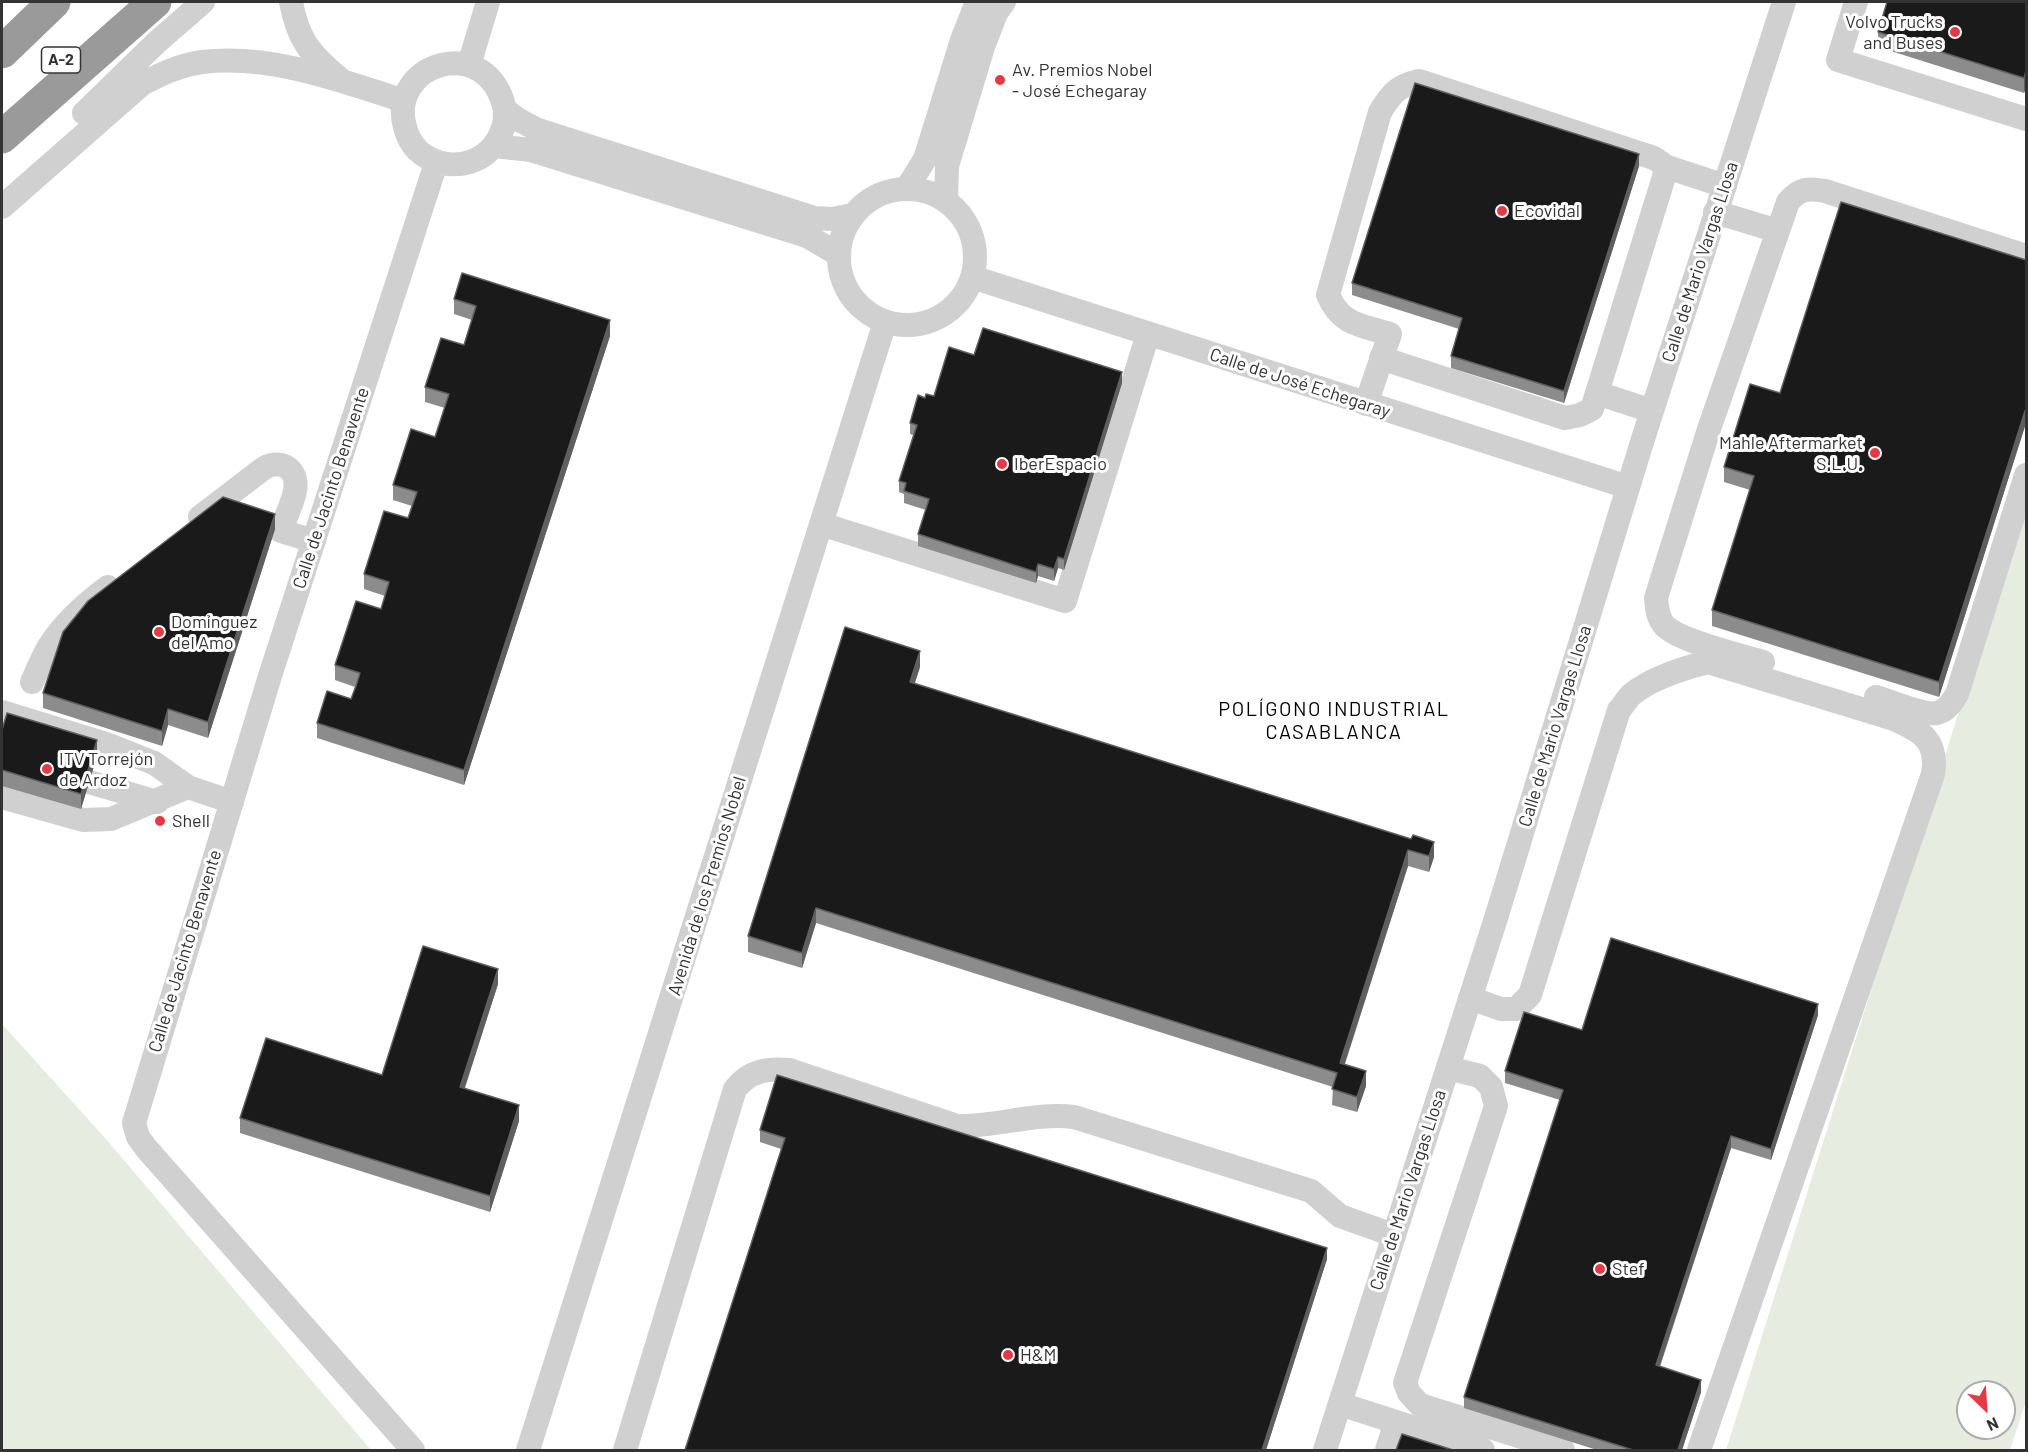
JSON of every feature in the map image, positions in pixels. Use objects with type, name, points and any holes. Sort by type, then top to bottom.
[{"type":"highway","points":[[2,36],[35,2]]},
{"type":"highway","name":"A-2","points":[[2,52],[54,2]]},
{"type":"highway","name":"A-2","points":[[2,118],[121,2]]},
{"type":"highway","points":[[2,136],[155,2]]},
{"type":"street","points":[[2,195],[157,42],[203,2]]},
{"type":"street","points":[[291,2],[294,20],[304,44],[341,81]]},
{"type":"street","points":[[469,65],[488,2]]},
{"type":"street","points":[[907,188],[925,159],[962,40],[977,2]]},
{"type":"street","points":[[946,200],[947,166],[983,46],[996,14],[1004,2]]},
{"type":"street","name":"Calle de Mario Vargas Llosa","points":[[1325,1450],[1448,1068],[1715,212],[1784,2]]},
{"type":"street","points":[[1856,2],[1838,60],[2026,119]]},
{"type":"street","points":[[2,207],[142,84],[168,71],[200,62],[241,60],[280,66],[341,81],[404,101]]},
{"type":"street","points":[[446,63],[469,65],[482,71],[495,83],[506,110],[504,128],[495,146],[484,156],[470,163],[453,166],[436,163],[418,152],[407,137],[403,120],[404,101],[411,85],[428,70],[446,63]]},
{"type":"street","points":[[1366,404],[1390,334],[1343,318],[1333,306],[1328,294],[1380,112],[1391,94],[1406,84],[1419,81],[1654,158],[1667,167],[1725,186]]},
{"type":"street","points":[[506,110],[538,130],[814,218],[833,219],[852,215]]},
{"type":"street","points":[[495,146],[531,150],[796,233],[838,254]]},
{"type":"street","name":"Calle de Jacinto Benavente","points":[[413,1450],[146,1148],[138,1137],[134,1123],[231,802],[436,163]]},
{"type":"street","points":[[1382,358],[1565,418],[1580,415],[1592,409],[1667,167]]},
{"type":"street","points":[[907,188],[926,191],[946,200],[963,217],[972,233],[976,255],[972,278],[964,295],[947,312],[927,322],[907,325],[885,322],[867,312],[853,298],[842,278],[838,254],[842,237],[852,215],[872,198],[892,190],[907,188]]},
{"type":"street","points":[[2026,256],[1825,191],[1808,188],[1796,193],[1788,202],[1709,429],[1656,598],[1657,612],[1664,625],[1682,636],[1928,713],[1938,713],[1949,706],[1957,694],[2026,475]]},
{"type":"street","points":[[1715,212],[1778,231]]},
{"type":"street","name":"Calle de José Echegaray","points":[[972,278],[1628,487]]},
{"type":"street","name":"Avenida de los Premios Nobel","points":[[528,1450],[885,322]]},
{"type":"street","points":[[821,524],[1065,601],[1148,334]]},
{"type":"street","points":[[1597,393],[1652,411]]},
{"type":"street","points":[[181,531],[274,462],[284,464],[290,469],[296,489],[281,531],[314,541]]},
{"type":"street","points":[[32,682],[49,647],[68,622],[81,608],[126,573]]},
{"type":"street","points":[[1470,998],[1501,1008],[1516,1009],[1530,994],[1619,710],[1632,695],[1658,680],[1687,667],[1708,663],[1894,719],[1915,728],[1928,741],[1935,758],[1933,774],[1699,1450]]},
{"type":"street","points":[[2,712],[106,744],[154,763],[188,788],[231,802]]},
{"type":"street","points":[[89,782],[157,802]]},
{"type":"street","points":[[2,797],[83,820],[111,819],[188,788]]},
{"type":"street","points":[[625,1450],[735,1089],[742,1079],[754,1073],[772,1068],[789,1070],[957,1126],[976,1126],[1054,1114],[1074,1117],[1311,1191],[1340,1216],[1393,1235]]},
{"type":"street","points":[[1448,1068],[1480,1076],[1491,1088],[1496,1106],[1405,1383],[1409,1393],[1420,1405],[1563,1450]]},
{"type":"street","points":[[1340,1404],[1483,1450]]},
{"type":"street","points":[[1387,1450],[1396,1422]]},
{"type":"shaded area","points":[[2026,499],[2026,1401],[2016,1432],[2016,1380],[1956,1380],[1956,1440],[2013,1440],[2010,1450],[1726,1450]]},
{"type":"shaded area","points":[[2,1024],[105,1138],[371,1450],[2,1450]]},
{"type":"building","name":"Volvo Trucks and Buses","points":[[1887,2],[2026,2],[2026,71],[2024,78],[1878,32]]},
{"type":"building","name":"Ecovidal","points":[[1415,83],[1639,154],[1564,391],[1451,356],[1462,318],[1352,283]]},
{"type":"building","name":"Mahle Aftermarket S.L.U.","points":[[1841,202],[2026,260],[2026,408],[1939,682],[1712,610],[1754,476],[1724,467],[1750,384],[1780,393]]},
{"type":"building","points":[[462,273],[610,320],[464,770],[317,723],[327,691],[351,699],[356,686],[360,673],[335,665],[356,601],[381,609],[389,582],[364,574],[384,511],[408,518],[417,492],[393,485],[411,429],[435,437],[449,394],[425,387],[441,338],[464,345],[476,306],[454,299]]},
{"type":"building","name":"IberEspacio","points":[[983,328],[1122,372],[1064,559],[1058,557],[1054,569],[1038,564],[1036,572],[918,534],[929,499],[904,491],[906,483],[899,481],[917,425],[910,423],[918,395],[925,398],[926,394],[934,396],[949,347],[974,355]]},
{"type":"building","name":"Domínguez del Amo","points":[[223,497],[275,514],[208,722],[168,709],[162,731],[43,693],[63,632],[88,601]]},
{"type":"building","points":[[845,627],[920,651],[910,682],[1411,839],[1413,835],[1434,842],[1429,856],[1408,850],[1340,1063],[1366,1071],[1357,1097],[1332,1089],[1337,1073],[816,908],[802,953],[748,936]]},
{"type":"building","name":"ITV Torrejón de Ardoz","points":[[7,713],[97,740],[81,794],[2,770],[2,730]]},
{"type":"building","name":"Stef","points":[[1611,938],[1818,1004],[1771,1149],[1731,1136],[1656,1365],[1701,1380],[1678,1450],[1633,1450],[1464,1397],[1563,1090],[1505,1071],[1524,1012],[1582,1030]]},
{"type":"building","points":[[423,946],[498,969],[460,1087],[519,1105],[490,1196],[240,1118],[266,1038],[382,1075]]},
{"type":"building","name":"H&M","points":[[777,1075],[1327,1248],[1262,1450],[685,1450],[785,1138],[760,1130]]},
{"type":"building","points":[[1402,1434],[1453,1450],[1396,1450]]},
{"type":"place","name":"Volvo Trucks and Buses","points":[[1955,32]]},
{"type":"place","name":"Av. Premios Nobel - José Echegaray","points":[[1000,80]]},
{"type":"place","name":"Ecovidal","points":[[1502,211]]},
{"type":"place","name":"Mahle Aftermarket S.L.U.","points":[[1875,453]]},
{"type":"place","name":"IberEspacio","points":[[1002,464]]},
{"type":"place","name":"Domínguez del Amo","points":[[159,632]]},
{"type":"place","name":"ITV Torrejón de Ardoz","points":[[47,769]]},
{"type":"place","name":"Shell","points":[[160,821]]},
{"type":"place","name":"Stef","points":[[1600,1269]]},
{"type":"place","name":"H&M","points":[[1008,1355]]},
{"type":"district","name":"POLÍGONO INDUSTRIAL CASABLANCA","points":[[1334,720]]}]
